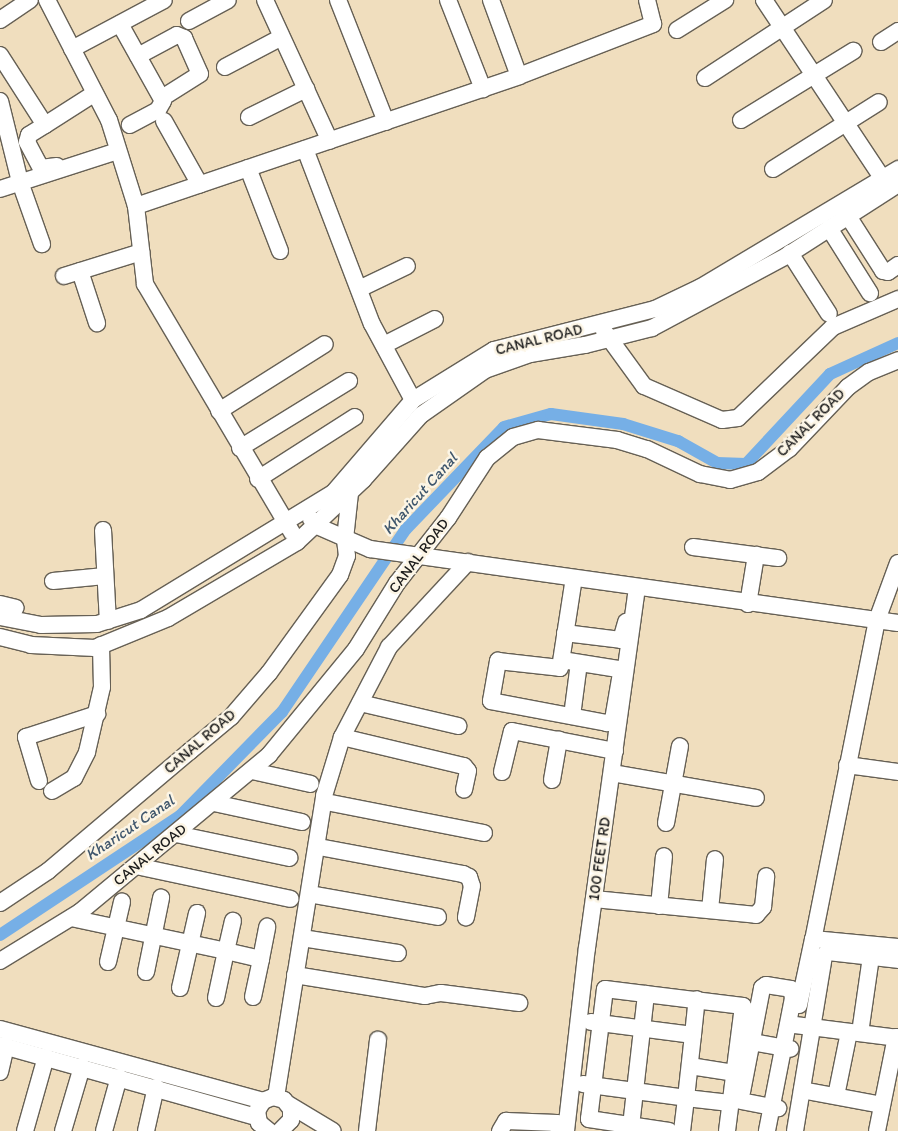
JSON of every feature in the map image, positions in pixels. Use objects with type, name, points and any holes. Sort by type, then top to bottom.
[{"type":"street","points":[[0,20],[30,0]]},
{"type":"street","points":[[47,0],[109,120],[136,206],[145,284],[258,479],[297,542]]},
{"type":"street","points":[[72,49],[164,0]]},
{"type":"street","points":[[189,21],[228,0]]},
{"type":"street","points":[[338,0],[386,122]]},
{"type":"street","points":[[448,0],[483,89]]},
{"type":"street","points":[[491,0],[519,76]]},
{"type":"street","points":[[136,206],[483,89],[653,24],[647,0]]},
{"type":"street","points":[[677,30],[725,0]]},
{"type":"street","points":[[764,0],[845,122],[890,181]]},
{"type":"street","points":[[705,78],[824,0]]},
{"type":"street","points":[[271,2],[282,37],[330,141]]},
{"type":"street","points":[[120,24],[162,98]]},
{"type":"street","points":[[881,42],[898,31]]},
{"type":"street","points":[[130,125],[158,110],[162,98],[200,74],[184,38],[177,35],[138,56]]},
{"type":"street","points":[[225,67],[282,37]]},
{"type":"street","points":[[741,120],[853,51]]},
{"type":"street","points":[[0,55],[45,125]]},
{"type":"street","points":[[249,117],[306,88]]},
{"type":"street","points":[[67,162],[47,170],[41,168],[27,142],[30,135],[95,93]]},
{"type":"street","points":[[0,101],[20,182],[42,244]]},
{"type":"street","points":[[774,169],[879,102]]},
{"type":"street","points":[[164,121],[200,184]]},
{"type":"street","points":[[305,149],[359,289],[384,345],[413,400]]},
{"type":"street","points":[[0,189],[118,151]]},
{"type":"street","points":[[248,168],[280,250]]},
{"type":"street","points":[[0,637],[31,645],[95,648],[168,618],[297,542],[317,526],[350,493],[421,415],[485,370],[530,354],[610,339],[652,328],[684,313],[790,253],[848,216],[890,181],[898,169]]},
{"type":"street","points":[[600,325],[655,309],[701,286],[890,181]]},
{"type":"street","points":[[848,216],[884,271],[888,272],[898,265]]},
{"type":"street","points":[[829,228],[870,293]]},
{"type":"street","points":[[64,276],[141,252]]},
{"type":"street","points":[[790,253],[829,314]]},
{"type":"street","points":[[359,289],[407,266]]},
{"type":"street","points":[[80,271],[97,323]]},
{"type":"street","name":"CANAL ROAD","points":[[0,617],[41,626],[97,624],[157,601],[286,524],[346,482],[376,442],[413,400],[494,350],[600,325],[644,386],[722,420],[738,418],[833,327],[898,299]]},
{"type":"street","points":[[384,345],[435,318]]},
{"type":"street","points":[[219,411],[325,344]]},
{"type":"street","name":"CANAL ROAD","points":[[0,961],[71,918],[214,803],[269,755],[356,649],[416,555],[487,458],[513,437],[538,430],[617,440],[647,449],[700,474],[730,480],[758,472],[789,449],[848,387],[869,372],[898,360]]},
{"type":"street","points":[[240,448],[349,381]]},
{"type":"street","points":[[258,479],[355,418]]},
{"type":"street","name":"CANAL ROAD","points":[[0,903],[48,871],[231,717],[269,674],[340,575],[348,556],[346,539],[350,493]]},
{"type":"street","points":[[304,512],[317,526],[370,548],[748,604],[898,623]]},
{"type":"street","points":[[103,530],[108,621]]},
{"type":"street","points":[[693,547],[778,558]]},
{"type":"street","points":[[748,604],[756,555]]},
{"type":"street","points":[[257,1117],[276,1101],[309,894],[326,802],[342,737],[389,647],[468,562]]},
{"type":"street","points":[[786,1048],[795,1026],[877,620],[898,563]]},
{"type":"street","points":[[53,581],[105,576]]},
{"type":"street","points":[[562,660],[618,669],[619,682],[610,722],[493,702],[490,697],[498,661],[556,670],[560,668],[574,578]]},
{"type":"street","name":"100 FEET RD","points":[[566,1131],[578,1021],[637,588]]},
{"type":"street","points":[[566,632],[621,640],[626,622]]},
{"type":"street","points":[[52,791],[74,778],[86,752],[97,714],[103,678],[101,645]]},
{"type":"street","points":[[572,716],[579,663]]},
{"type":"street","points":[[360,703],[458,726]]},
{"type":"street","points":[[39,781],[26,737],[97,714]]},
{"type":"street","points":[[502,772],[512,731],[615,751]]},
{"type":"street","points":[[342,737],[464,766],[468,771],[464,790]]},
{"type":"street","points":[[552,780],[559,740]]},
{"type":"street","points":[[666,824],[680,746]]},
{"type":"street","points":[[847,765],[898,772]]},
{"type":"street","points":[[252,771],[311,784]]},
{"type":"street","points":[[612,773],[756,798]]},
{"type":"street","points":[[326,802],[484,833]]},
{"type":"street","points":[[214,803],[302,822]]},
{"type":"street","points":[[176,834],[290,858]]},
{"type":"street","points":[[319,847],[463,874],[469,877],[472,886],[466,917]]},
{"type":"street","points":[[659,906],[664,856]]},
{"type":"street","points":[[710,910],[715,859]]},
{"type":"street","points":[[136,866],[291,899]]},
{"type":"street","points":[[594,899],[759,914],[763,907],[766,876]]},
{"type":"street","points":[[309,894],[438,917]]},
{"type":"street","points":[[146,972],[161,898]]},
{"type":"street","points":[[108,962],[122,902]]},
{"type":"street","points":[[180,988],[197,913]]},
{"type":"street","points":[[71,918],[261,959]]},
{"type":"street","points":[[216,998],[233,921]]},
{"type":"street","points":[[253,997],[267,927]]},
{"type":"street","points":[[302,938],[398,953]]},
{"type":"street","points":[[813,939],[898,947]]},
{"type":"street","points":[[795,1131],[814,1028],[824,954],[828,952],[898,960]]},
{"type":"street","points":[[836,1096],[855,1032],[871,957]]},
{"type":"street","points":[[295,975],[425,996],[441,992],[519,1003]]},
{"type":"street","points":[[727,1131],[752,1042],[762,988],[766,985],[794,991],[775,1107],[767,1131]]},
{"type":"street","points":[[669,1131],[589,1120],[605,989],[743,1006],[734,1073],[735,1131]]},
{"type":"street","points":[[631,1126],[646,994]]},
{"type":"street","points":[[682,1131],[697,999]]},
{"type":"street","points":[[578,1021],[693,1035]]},
{"type":"street","points":[[795,1026],[897,1038],[877,1131]]},
{"type":"street","points":[[0,1029],[276,1101],[333,1131]]},
{"type":"street","points":[[367,1131],[378,1040]]},
{"type":"street","points":[[752,1042],[786,1048]]},
{"type":"street","points":[[0,1072],[3,1046],[257,1117],[263,1128],[269,1131]]},
{"type":"street","points":[[25,1131],[46,1057]]},
{"type":"street","points":[[690,1066],[734,1073]]},
{"type":"street","points":[[63,1131],[82,1067]]},
{"type":"street","points":[[104,1131],[119,1077]]},
{"type":"street","points":[[572,1082],[686,1098],[775,1107]]},
{"type":"street","points":[[146,1131],[156,1088]]},
{"type":"street","points":[[802,1090],[882,1105]]},
{"type":"street","points":[[276,1101],[292,1114],[286,1130]]},
{"type":"street","points":[[774,1131],[775,1107]]},
{"type":"street","points":[[500,1131],[506,1121],[558,1123],[559,1131]]},
{"type":"street","points":[[588,1131],[601,1131]]},
{"type":"waterway","name":"Kharicut Canal","points":[[0,935],[180,816],[282,712],[406,529],[504,427],[551,414],[623,424],[678,441],[717,463],[746,464],[830,374],[898,343]]}]
